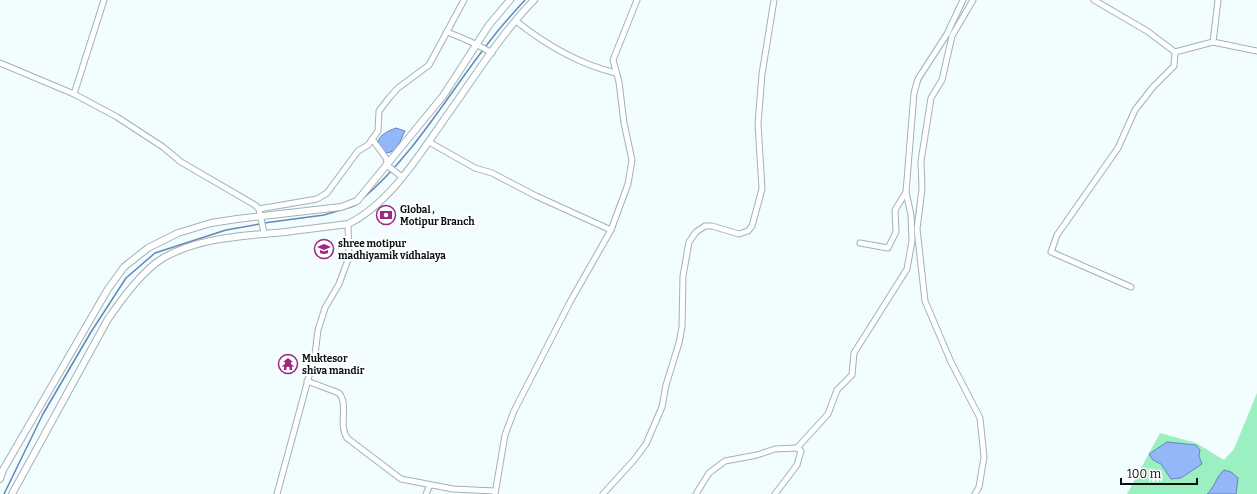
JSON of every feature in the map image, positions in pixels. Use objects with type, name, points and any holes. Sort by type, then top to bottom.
[{"type":"main road","points":[[0,479],[3,470],[108,289],[124,267],[148,248],[178,233],[211,223],[261,219],[342,207],[357,201],[366,192],[443,96],[489,25],[510,0]]},
{"type":"main road","points":[[12,494],[108,319],[135,284],[163,258],[181,250],[223,238],[263,230],[348,224],[362,217],[382,200],[402,177],[429,142],[492,53],[534,0]]},
{"type":"street","points":[[74,94],[104,0]]},
{"type":"street","points":[[0,64],[74,94],[117,117],[182,162],[259,209],[317,199],[327,193],[358,151],[372,139],[378,131],[379,111],[398,88],[429,65],[464,0]]},
{"type":"street","points":[[307,381],[330,388],[342,396],[343,430],[346,438],[401,479],[430,485],[495,493],[505,435],[514,411],[570,302],[611,230],[628,184],[632,160],[613,60],[614,53],[625,32],[637,0]]},
{"type":"street","points":[[603,494],[634,460],[646,444],[664,403],[666,385],[679,343],[682,327],[683,276],[690,242],[696,232],[704,226],[712,226],[739,234],[748,231],[752,226],[762,189],[758,124],[762,74],[774,0]]},
{"type":"street","points":[[696,494],[709,473],[725,461],[757,455],[775,449],[798,448],[828,414],[837,390],[852,375],[854,353],[906,269],[912,241],[911,215],[906,192],[914,93],[918,79],[946,34],[963,0]]},
{"type":"street","points":[[973,0],[952,36],[942,80],[930,98],[921,161],[922,189],[917,229],[925,301],[951,362],[980,418],[984,457],[979,487],[975,494]]},
{"type":"street","points":[[1094,0],[1146,31],[1175,52]]},
{"type":"street","points":[[1213,42],[1218,0]]},
{"type":"street","points":[[516,21],[562,54],[583,63],[616,72]]},
{"type":"street","points":[[447,32],[470,43],[478,44],[492,53]]},
{"type":"street","points":[[1175,52],[1213,42],[1257,51]]},
{"type":"street","points":[[1132,287],[1051,252],[1060,229],[1118,148],[1135,110],[1153,87],[1174,66],[1175,52]]},
{"type":"street","points":[[372,139],[388,164],[402,177]]},
{"type":"street","points":[[429,142],[475,168],[492,173],[536,196],[611,230]]},
{"type":"street","points":[[860,242],[888,248],[896,232],[895,210],[906,192]]},
{"type":"street","points":[[259,209],[263,230]]},
{"type":"street","points":[[277,494],[315,354],[318,330],[325,308],[339,284],[349,257],[348,224]]},
{"type":"street","points":[[775,494],[797,465],[801,451],[798,448]]},
{"type":"street","points":[[426,494],[430,485]]},
{"type":"green space","points":[[1257,393],[1257,494],[1127,494],[1160,433],[1196,443],[1224,460],[1234,449]]},
{"type":"water","points":[[396,128],[405,131],[396,148],[393,151],[386,153],[381,149],[378,141],[386,132]]},
{"type":"water","points":[[1167,442],[1196,445],[1200,450],[1199,456],[1202,464],[1181,478],[1171,479],[1161,464],[1153,460],[1149,454]]},
{"type":"water","points":[[1224,470],[1231,472],[1238,478],[1236,494],[1207,494],[1219,476]]},
{"type":"waterway","points":[[360,201],[398,164],[431,122],[493,37],[525,0]]},
{"type":"waterway","points":[[264,223],[324,215],[354,206],[358,203]]},
{"type":"waterway","points":[[4,494],[43,414],[91,332],[126,278],[155,253],[226,230],[260,224]]},
{"type":"place","name":"Global , Motipur Branch","points":[[386,215]]},
{"type":"place","name":"shree motipur madhiyamik vidhalaya","points":[[324,249]]},
{"type":"place","name":"Muktesor shiva mandir","points":[[288,364]]}]
